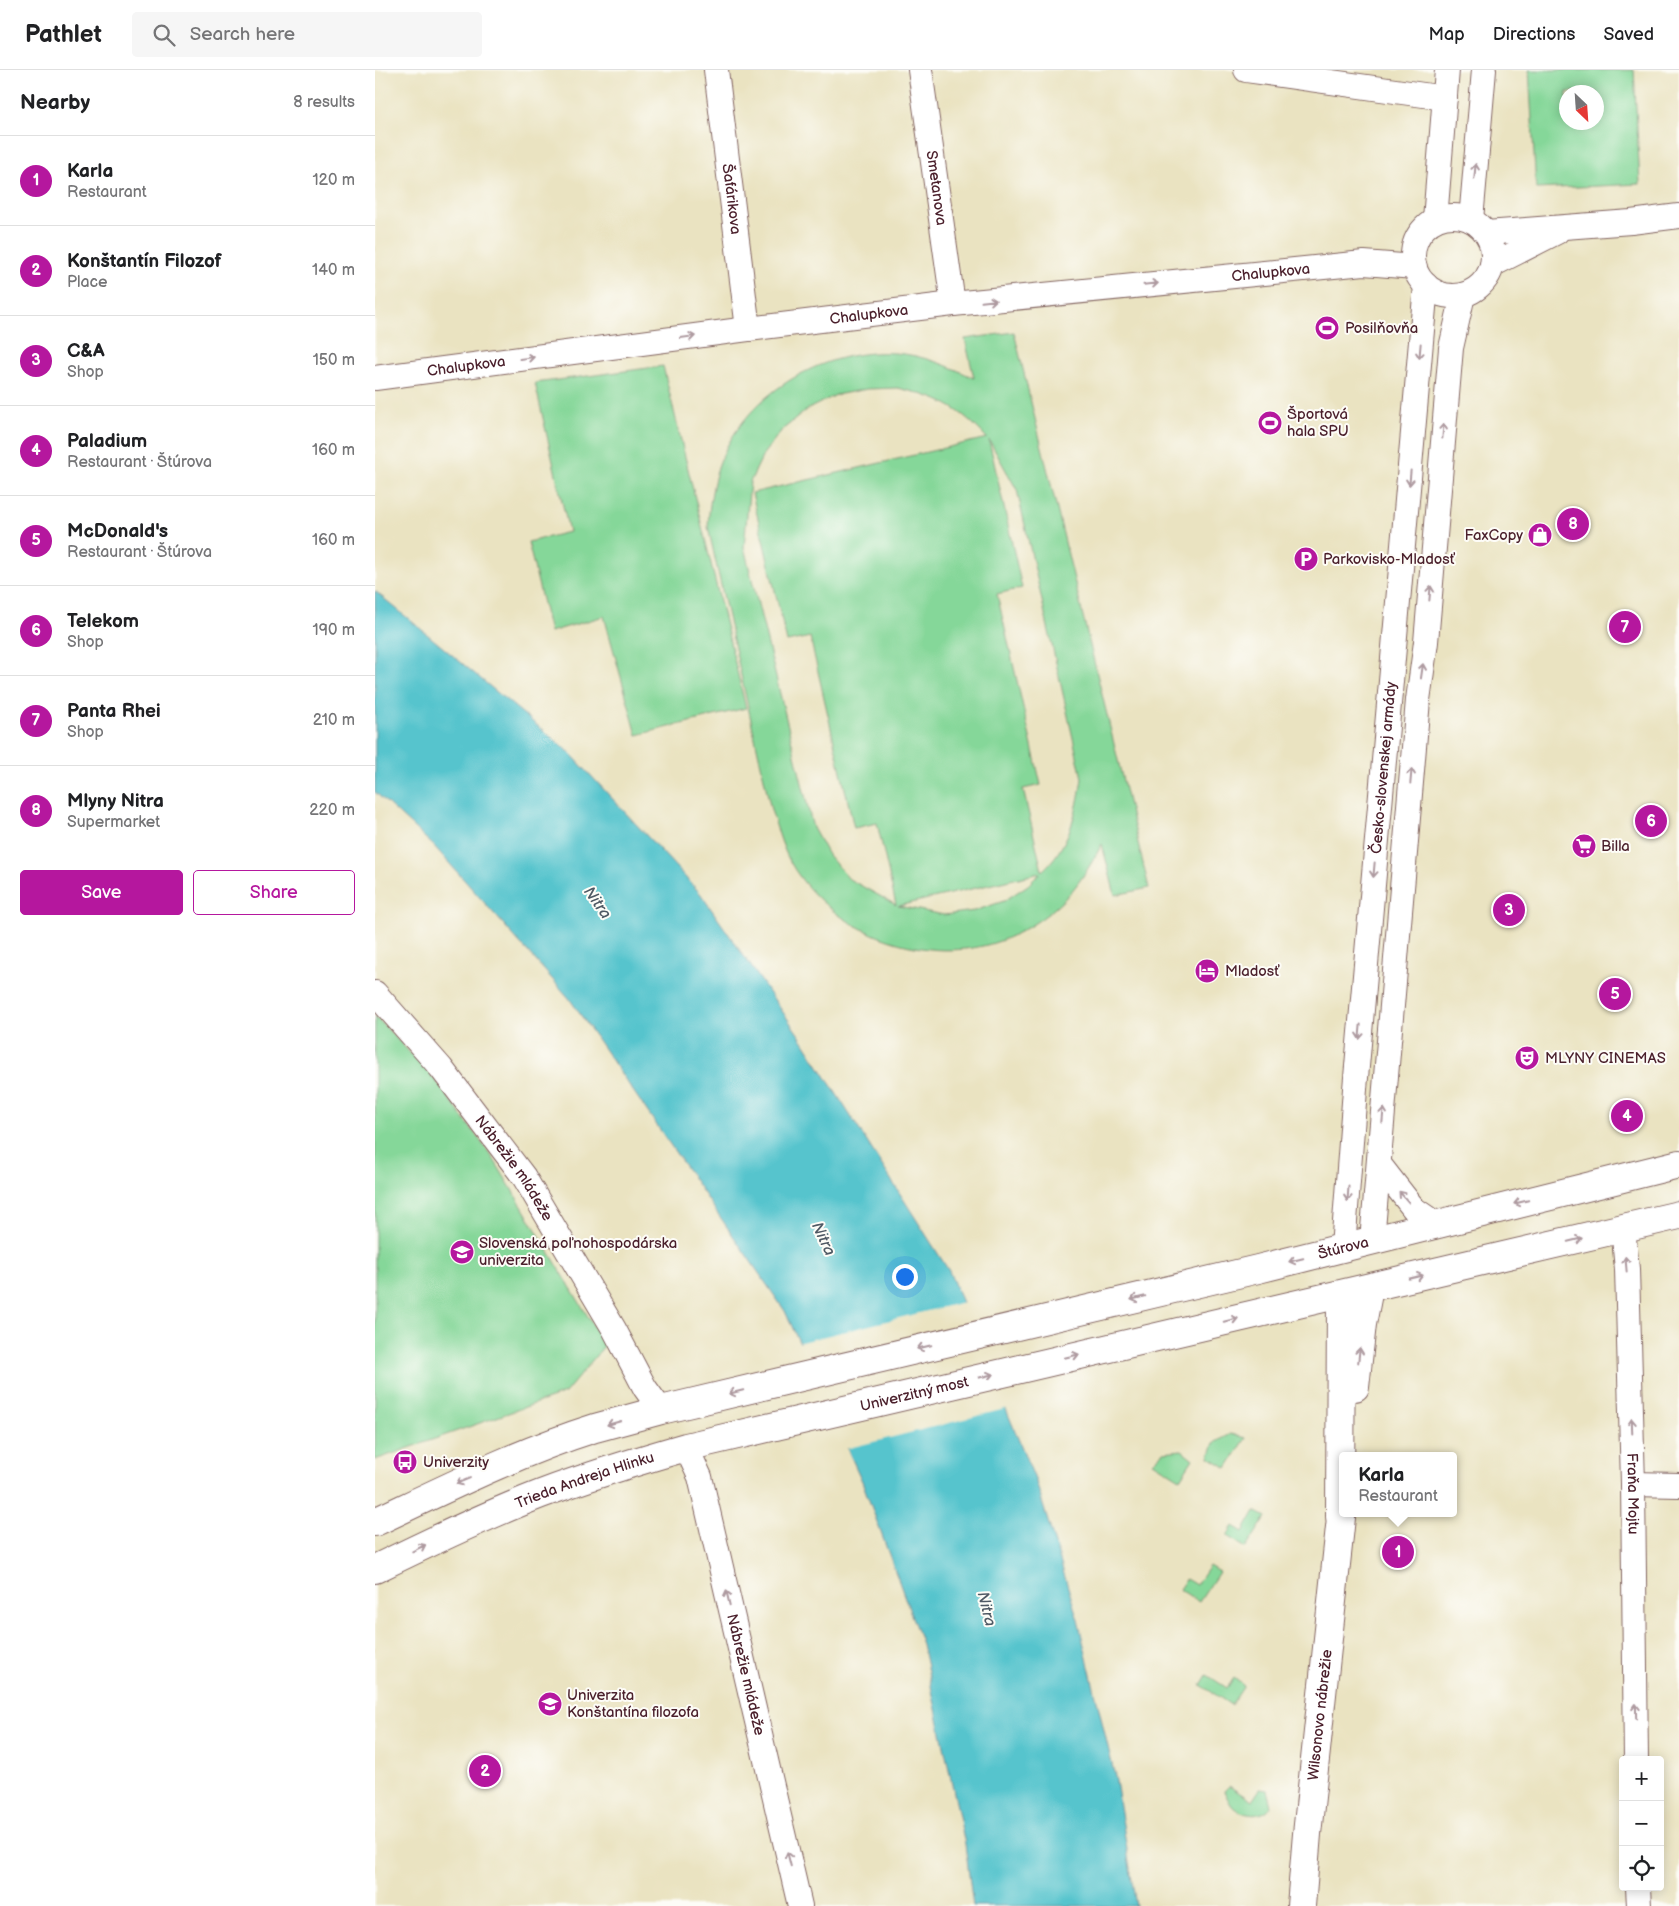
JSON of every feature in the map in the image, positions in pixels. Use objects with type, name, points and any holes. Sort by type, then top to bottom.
[{"type":"main road","name":"Štúrova","points":[[661,1410],[1373,1241],[1679,1164]]},
{"type":"main road","points":[[1341,1295],[1679,1215]]},
{"type":"main road","points":[[1348,1452],[1373,1241]]},
{"type":"main road","name":"Wilsonovo nábrežie","points":[[1342,1452],[1341,1295],[1343,1248]]},
{"type":"main road","name":"Univerzitný most","points":[[803,1419],[1341,1295]]},
{"type":"main road","points":[[375,1522],[523,1455],[595,1429],[661,1410],[686,1447]]},
{"type":"main road","name":"Trieda Andreja Hlinku","points":[[375,1569],[458,1529],[541,1494],[614,1468],[686,1447],[803,1419]]},
{"type":"main road","name":"Wilsonovo nábrežie","points":[[1301,1906],[1341,1517]]},
{"type":"street","name":"Šafárikova","points":[[716,70],[747,329]]},
{"type":"street","name":"Smetanova","points":[[920,70],[953,304]]},
{"type":"street","points":[[1246,70],[1445,98]]},
{"type":"street","points":[[1435,220],[1447,70]]},
{"type":"street","points":[[1478,226],[1484,70]]},
{"type":"street","points":[[1447,216],[1459,216],[1478,226],[1491,243],[1492,265],[1488,275],[1482,284],[1473,291],[1463,295],[1450,296],[1437,293],[1420,276],[1413,258],[1417,240],[1424,228],[1435,220],[1447,216]]},
{"type":"street","points":[[1478,226],[1566,227],[1679,216]]},
{"type":"street","points":[[1492,265],[1566,227]]},
{"type":"street","name":"Chalupkova","points":[[375,378],[953,304],[1364,263],[1417,240]]},
{"type":"street","name":"Chalupkova","points":[[1364,263],[1420,276]]},
{"type":"street","name":"Česko-slovenskej armády","points":[[1343,1248],[1420,276]]},
{"type":"street","name":"Česko-slovenskej armády","points":[[1373,1241],[1416,719],[1426,642],[1446,392],[1451,348],[1463,295]]},
{"type":"street","name":"Nábrežie mládeže","points":[[375,993],[441,1068],[524,1177],[614,1329],[645,1388],[661,1410]]},
{"type":"street","points":[[1379,1164],[1415,1209],[1436,1224]]},
{"type":"street","name":"Fraňa Mojtu","points":[[1623,1228],[1627,1269],[1633,1484],[1637,1756]]},
{"type":"street","name":"Nábrežie mládeže","points":[[686,1447],[700,1477],[801,1906]]},
{"type":"street","points":[[1633,1484],[1679,1485]]},
{"type":"street","points":[[1639,1891],[1639,1906]]},
{"type":"green space","points":[[1529,70],[1634,70],[1640,184],[1536,189]]},
{"type":"green space","points":[[1014,332],[1149,888],[1115,895],[1102,844],[1076,886],[1055,908],[1036,922],[1015,935],[1000,941],[972,948],[943,950],[914,947],[886,939],[859,927],[834,912],[813,892],[795,870],[787,856],[771,810],[708,527],[711,497],[718,467],[730,442],[746,419],[765,398],[813,368],[839,359],[867,354],[895,353],[916,356],[955,369],[974,378],[965,339]],"holes":[[[898,388],[926,396],[947,405],[967,418],[987,438],[752,493],[787,642],[810,637],[854,828],[877,823],[896,905],[849,879],[828,855],[813,828],[744,547],[750,482],[764,453],[782,430],[808,409],[836,395],[867,389]],[[989,440],[1017,490],[1082,778],[1070,829],[1059,851],[1042,871],[1023,789],[1041,785],[997,594],[1022,588]],[[1040,873],[1028,885],[1004,901],[974,911],[944,915],[898,906]]]},
{"type":"green space","points":[[663,366],[746,708],[637,735],[604,616],[550,632],[528,542],[569,532],[535,383]]},
{"type":"green space","name":"Slovenská poľnohospodárska univerzita","points":[[375,1016],[433,1077],[493,1158],[605,1345],[565,1393],[375,1460]]},
{"type":"green space","points":[[1231,1434],[1246,1438],[1227,1468],[1209,1457],[1214,1443]]},
{"type":"green space","points":[[1182,1450],[1193,1459],[1180,1479],[1153,1462],[1163,1452]]},
{"type":"green space","points":[[1255,1511],[1266,1517],[1246,1548],[1227,1536],[1233,1526],[1243,1532]]},
{"type":"green space","points":[[1209,1566],[1219,1572],[1199,1602],[1179,1589],[1186,1579],[1196,1585]]},
{"type":"green space","points":[[1207,1675],[1227,1688],[1234,1678],[1244,1686],[1231,1705],[1201,1685]]},
{"type":"green space","points":[[1229,1786],[1252,1801],[1260,1789],[1267,1790],[1271,1806],[1263,1813],[1258,1814],[1252,1815],[1241,1812],[1232,1806],[1224,1791]]},
{"type":"water","name":"Nitra","points":[[375,591],[569,752],[700,893],[803,1041],[949,1271],[1036,1482],[1078,1620],[1116,1781],[1136,1906],[973,1906],[965,1844],[922,1644],[862,1481],[785,1311],[569,998],[434,846],[375,792]]},
{"type":"pier","points":[[964,1302],[1009,1408],[845,1449],[797,1343]]},
{"type":"place","name":"Posilňovňa","points":[[1327,328]]},
{"type":"place","name":"Športová hala SPU","points":[[1270,423]]},
{"type":"place","name":"Mlyny Nitra","points":[[1573,524]]},
{"type":"place","name":"FaxCopy","points":[[1540,535]]},
{"type":"place","name":"Parkovisko-Mladosť","points":[[1306,559]]},
{"type":"place","name":"Panta Rhei","points":[[1625,627]]},
{"type":"place","name":"Telekom","points":[[1651,821]]},
{"type":"place","name":"Billa","points":[[1584,846]]},
{"type":"place","name":"C&A","points":[[1509,910]]},
{"type":"place","name":"Mladosť","points":[[1207,971]]},
{"type":"place","name":"McDonald's","points":[[1615,994]]},
{"type":"place","name":"MLYNY CINEMAS","points":[[1527,1058]]},
{"type":"place","name":"Paladium","points":[[1627,1116]]},
{"type":"place","name":"Slovenská poľnohospodárska univerzita","points":[[462,1252]]},
{"type":"place","name":"Univerzity","points":[[405,1462]]},
{"type":"place","name":"Karla","points":[[1398,1552]]},
{"type":"place","name":"Univerzita Konštantína filozofa","points":[[550,1704]]},
{"type":"place","name":"Konštantín Filozof","points":[[485,1771]]}]
